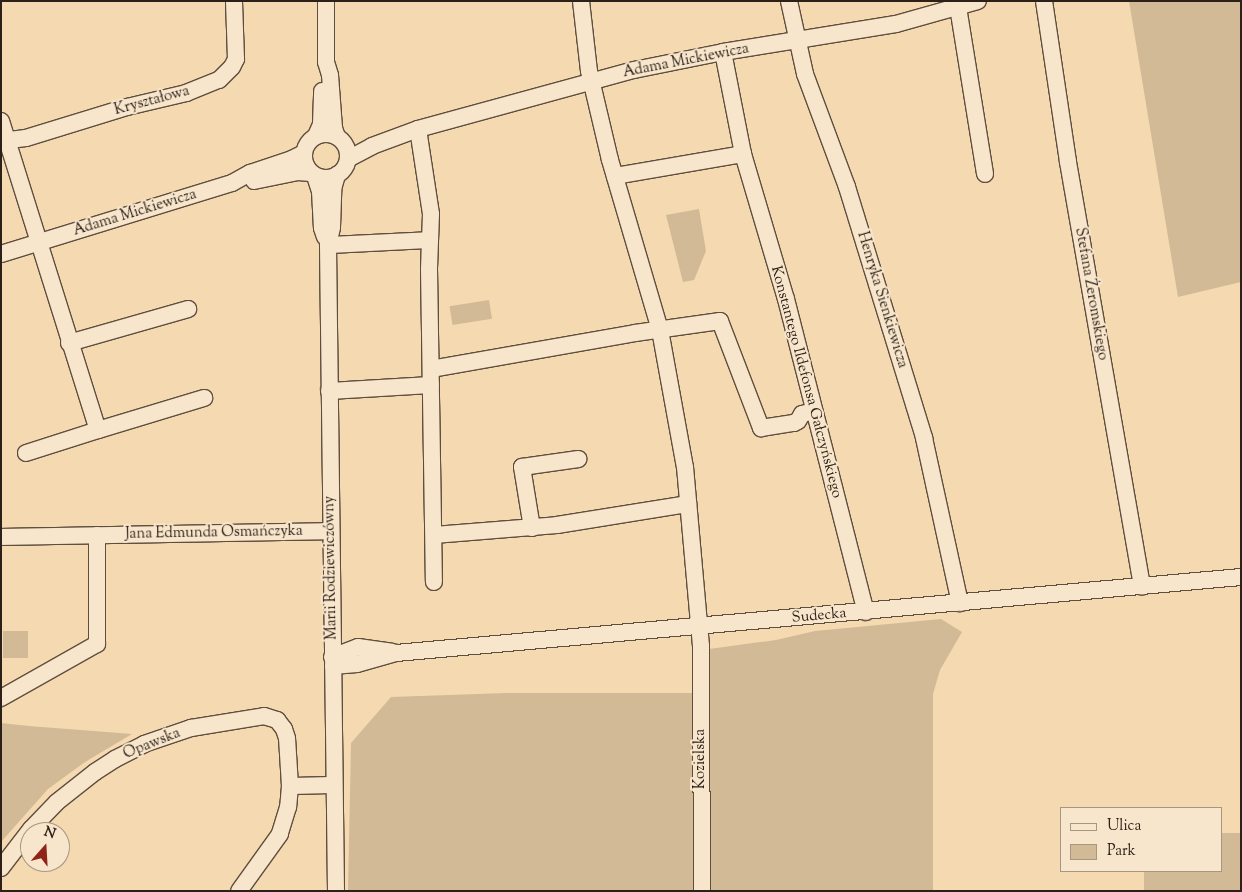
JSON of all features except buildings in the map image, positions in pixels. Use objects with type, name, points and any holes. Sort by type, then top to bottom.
[{"type":"street","name":"Kryształowa","points":[[4,140],[26,138],[127,107],[186,93],[219,80],[232,67],[236,59],[234,1]]},
{"type":"street","points":[[326,1],[326,62],[322,79],[321,124],[316,136],[306,146],[304,160],[313,174],[330,178],[337,175],[346,166],[348,153],[334,128],[330,75],[326,62]]},
{"type":"street","points":[[581,1],[592,82],[615,176],[660,330],[685,467],[700,627]]},
{"type":"street","name":"Henryka Sienkiewicza","points":[[789,1],[805,74],[847,187],[924,438],[960,603]]},
{"type":"street","name":"Adama Mickiewicza","points":[[348,159],[360,151],[418,129],[592,82],[723,52],[896,24],[978,1]]},
{"type":"street","name":"Stefana Żeromskiego","points":[[1044,1],[1073,190],[1142,587]]},
{"type":"street","points":[[958,7],[985,174]]},
{"type":"street","name":"Konstantego Ildefonsa Gałczyńskiego","points":[[723,52],[743,154],[786,299],[866,612]]},
{"type":"street","points":[[1,122],[4,140],[98,430]]},
{"type":"street","points":[[418,129],[431,214],[434,582]]},
{"type":"street","name":"Adama Mickiewicza","points":[[340,139],[395,130],[418,129]]},
{"type":"street","points":[[316,136],[327,134],[340,139]]},
{"type":"street","name":"Adama Mickiewicza","points":[[232,183],[250,173],[304,153]]},
{"type":"street","points":[[615,176],[743,154]]},
{"type":"street","name":"Adama Mickiewicza","points":[[1,254],[232,183],[255,181],[298,172],[313,174]]},
{"type":"street","name":"Marii Rodziewiczówny","points":[[313,174],[320,191],[322,228],[328,245]]},
{"type":"street","name":"Marii Rodziewiczówny","points":[[336,891],[333,785],[328,245],[332,226],[333,189],[337,175]]},
{"type":"street","points":[[328,245],[430,240]]},
{"type":"street","points":[[69,343],[188,309]]},
{"type":"street","points":[[329,391],[431,377],[660,330],[720,321],[761,428],[794,423],[798,421],[802,414],[814,411]]},
{"type":"street","points":[[26,453],[204,398]]},
{"type":"street","points":[[532,528],[522,467],[578,459]]},
{"type":"street","points":[[434,535],[532,528],[688,504]]},
{"type":"street","name":"Jana Edmunda Osmańczyka","points":[[1,536],[331,531]]},
{"type":"street","points":[[1,698],[97,644],[97,535]]},
{"type":"street","name":"Sudecka","points":[[332,662],[357,664],[396,653],[1241,577]]},
{"type":"street","points":[[332,615],[341,633],[358,647],[332,662]]},
{"type":"street","name":"Kozielska","points":[[700,627],[702,891]]},
{"type":"street","name":"Sudecka","points":[[358,647],[396,653]]},
{"type":"street","name":"Opawska","points":[[1,868],[31,829],[57,802],[95,772],[138,746],[191,728],[264,716],[277,720],[284,729],[287,738],[290,786],[288,807],[280,834],[239,891]]},
{"type":"street","points":[[290,786],[333,785]]},
{"type":"green space","points":[[1129,1],[1241,1],[1241,282],[1178,297]]},
{"type":"green space","points":[[699,209],[706,251],[694,280],[683,282],[666,215]]},
{"type":"green space","points":[[489,300],[492,319],[452,325],[449,306]]},
{"type":"green space","points":[[941,619],[962,632],[940,670],[933,694],[933,891],[708,891],[709,649],[776,640],[815,631]]},
{"type":"green space","points":[[3,631],[28,631],[28,658],[3,658]]},
{"type":"green space","points":[[506,693],[695,693],[694,891],[348,891],[351,743],[391,697]]},
{"type":"green space","points":[[1,723],[132,734],[85,762],[48,789],[1,842]]},
{"type":"green space","points":[[1222,833],[1241,833],[1241,891],[1144,891],[1144,872],[1222,872]]}]
